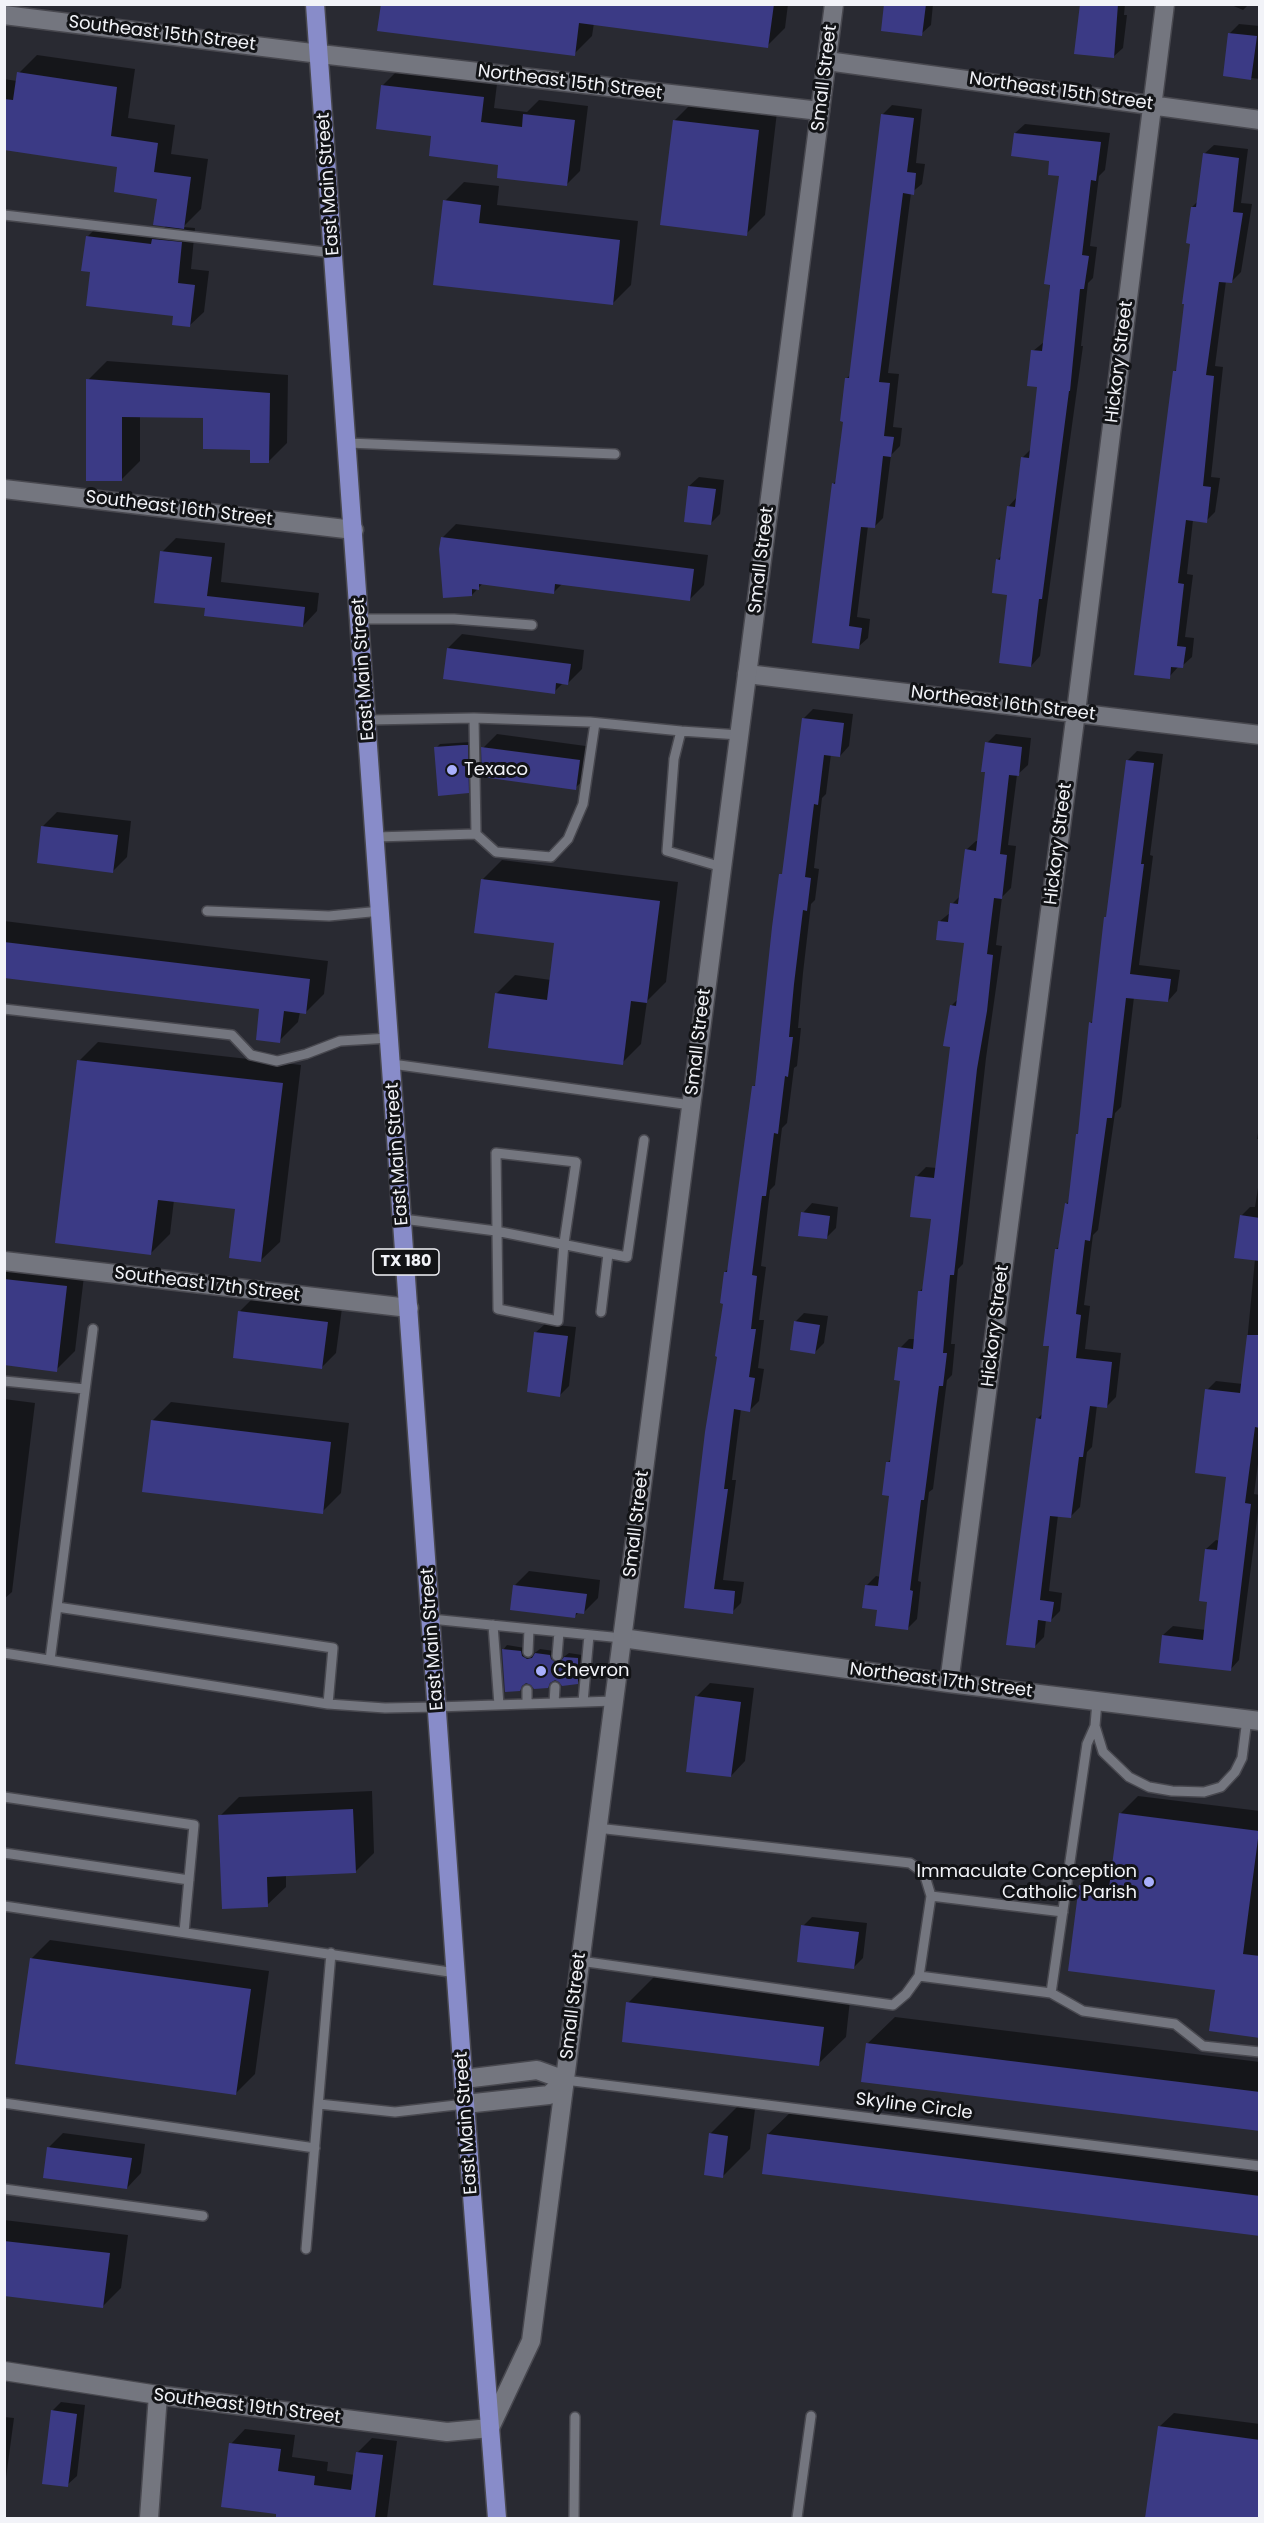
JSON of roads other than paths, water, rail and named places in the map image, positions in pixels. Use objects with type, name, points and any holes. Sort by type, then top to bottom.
[{"type":"main road","name":"East Main Street","points":[[315,4],[361,619],[465,2104],[497,2518]]},
{"type":"street","name":"Small Street","points":[[490,2428],[531,2341],[834,4]]},
{"type":"street","name":"Hickory Street","points":[[949,1683],[1076,712],[1165,4]]},
{"type":"street","name":"Southeast 15th Street","points":[[4,15],[320,54]]},
{"type":"street","name":"Northeast 15th Street","points":[[320,54],[820,111]]},
{"type":"street","name":"Northeast 15th Street","points":[[827,61],[1260,120]]},
{"type":"street","name":"Southeast 16th Street","points":[[4,489],[354,530]]},
{"type":"street","name":"Northeast 16th Street","points":[[747,674],[1260,735]]},
{"type":"street","name":"Southeast 17th Street","points":[[4,1261],[410,1308]]},
{"type":"street","name":"Northeast 17th Street","points":[[622,1638],[949,1683],[1253,1720]]},
{"type":"street","name":"Small Street","points":[[464,2079],[537,2070],[565,2080]]},
{"type":"street","name":"Small Street","points":[[465,2104],[549,2095],[565,2080]]},
{"type":"street","name":"Southeast 19th Street","points":[[4,2371],[158,2396],[447,2432],[490,2428]]},
{"type":"street","points":[[149,2518],[158,2396]]},
{"type":"lane","points":[[4,214],[334,253]]},
{"type":"lane","points":[[348,443],[615,454]]},
{"type":"lane","points":[[361,619],[532,624]]},
{"type":"lane","points":[[474,718],[476,834]]},
{"type":"lane","points":[[368,720],[474,718],[595,723],[739,735]]},
{"type":"lane","points":[[376,837],[476,834],[496,852],[551,857],[568,839],[583,804],[595,723]]},
{"type":"lane","points":[[681,731],[674,759],[667,851],[722,867]]},
{"type":"lane","points":[[207,911],[329,916],[381,911]]},
{"type":"lane","points":[[4,1009],[232,1035],[251,1055],[277,1060],[306,1054],[340,1041],[390,1038]]},
{"type":"lane","points":[[392,1064],[691,1105]]},
{"type":"lane","points":[[403,1219],[496,1231],[627,1257],[644,1140]]},
{"type":"lane","points":[[496,1154],[576,1162],[564,1243],[558,1321],[498,1309],[496,1231],[496,1154]]},
{"type":"lane","points":[[601,1312],[608,1254]]},
{"type":"lane","points":[[50,1660],[93,1329]]},
{"type":"lane","points":[[4,1381],[85,1389]]},
{"type":"lane","points":[[57,1606],[333,1648],[328,1704]]},
{"type":"lane","points":[[431,1619],[622,1638]]},
{"type":"lane","points":[[493,1625],[499,1706]]},
{"type":"lane","points":[[528,1652],[529,1629]]},
{"type":"lane","points":[[557,1656],[559,1632]]},
{"type":"lane","points":[[583,1702],[589,1635]]},
{"type":"lane","points":[[4,1653],[328,1704],[385,1708],[614,1701]]},
{"type":"lane","points":[[554,1703],[555,1687]]},
{"type":"lane","points":[[526,1704],[527,1690]]},
{"type":"lane","points":[[1051,1992],[1087,1744],[1095,1726],[1097,1701]]},
{"type":"lane","points":[[1095,1726],[1103,1752],[1129,1777],[1165,1790],[1204,1792],[1221,1787],[1235,1772],[1242,1758],[1253,1720]]},
{"type":"lane","points":[[4,1797],[194,1825],[184,1932]]},
{"type":"lane","points":[[580,1961],[893,2005],[906,1995],[919,1976],[931,1896],[924,1873],[910,1863],[597,1827]]},
{"type":"lane","points":[[4,1853],[189,1880]]},
{"type":"lane","points":[[931,1896],[1063,1912]]},
{"type":"lane","points":[[4,1906],[456,1973]]},
{"type":"lane","points":[[306,2249],[331,1953]]},
{"type":"lane","points":[[919,1976],[1051,1992],[1083,2011],[1175,2024],[1203,2046],[1260,2052]]},
{"type":"lane","name":"Skyline Circle","points":[[565,2080],[1260,2166]]},
{"type":"lane","points":[[4,2103],[315,2148]]},
{"type":"lane","points":[[319,2104],[395,2112],[465,2104]]},
{"type":"lane","points":[[4,2189],[203,2216]]},
{"type":"lane","points":[[796,2518],[811,2415]]},
{"type":"lane","points":[[574,2518],[576,2417]]},
{"type":"place","name":"Texaco","points":[[452,770]]},
{"type":"place","name":"Chevron","points":[[541,1671]]},
{"type":"place","name":"Immaculate Conception Catholic Parish","points":[[1149,1882]]}]
